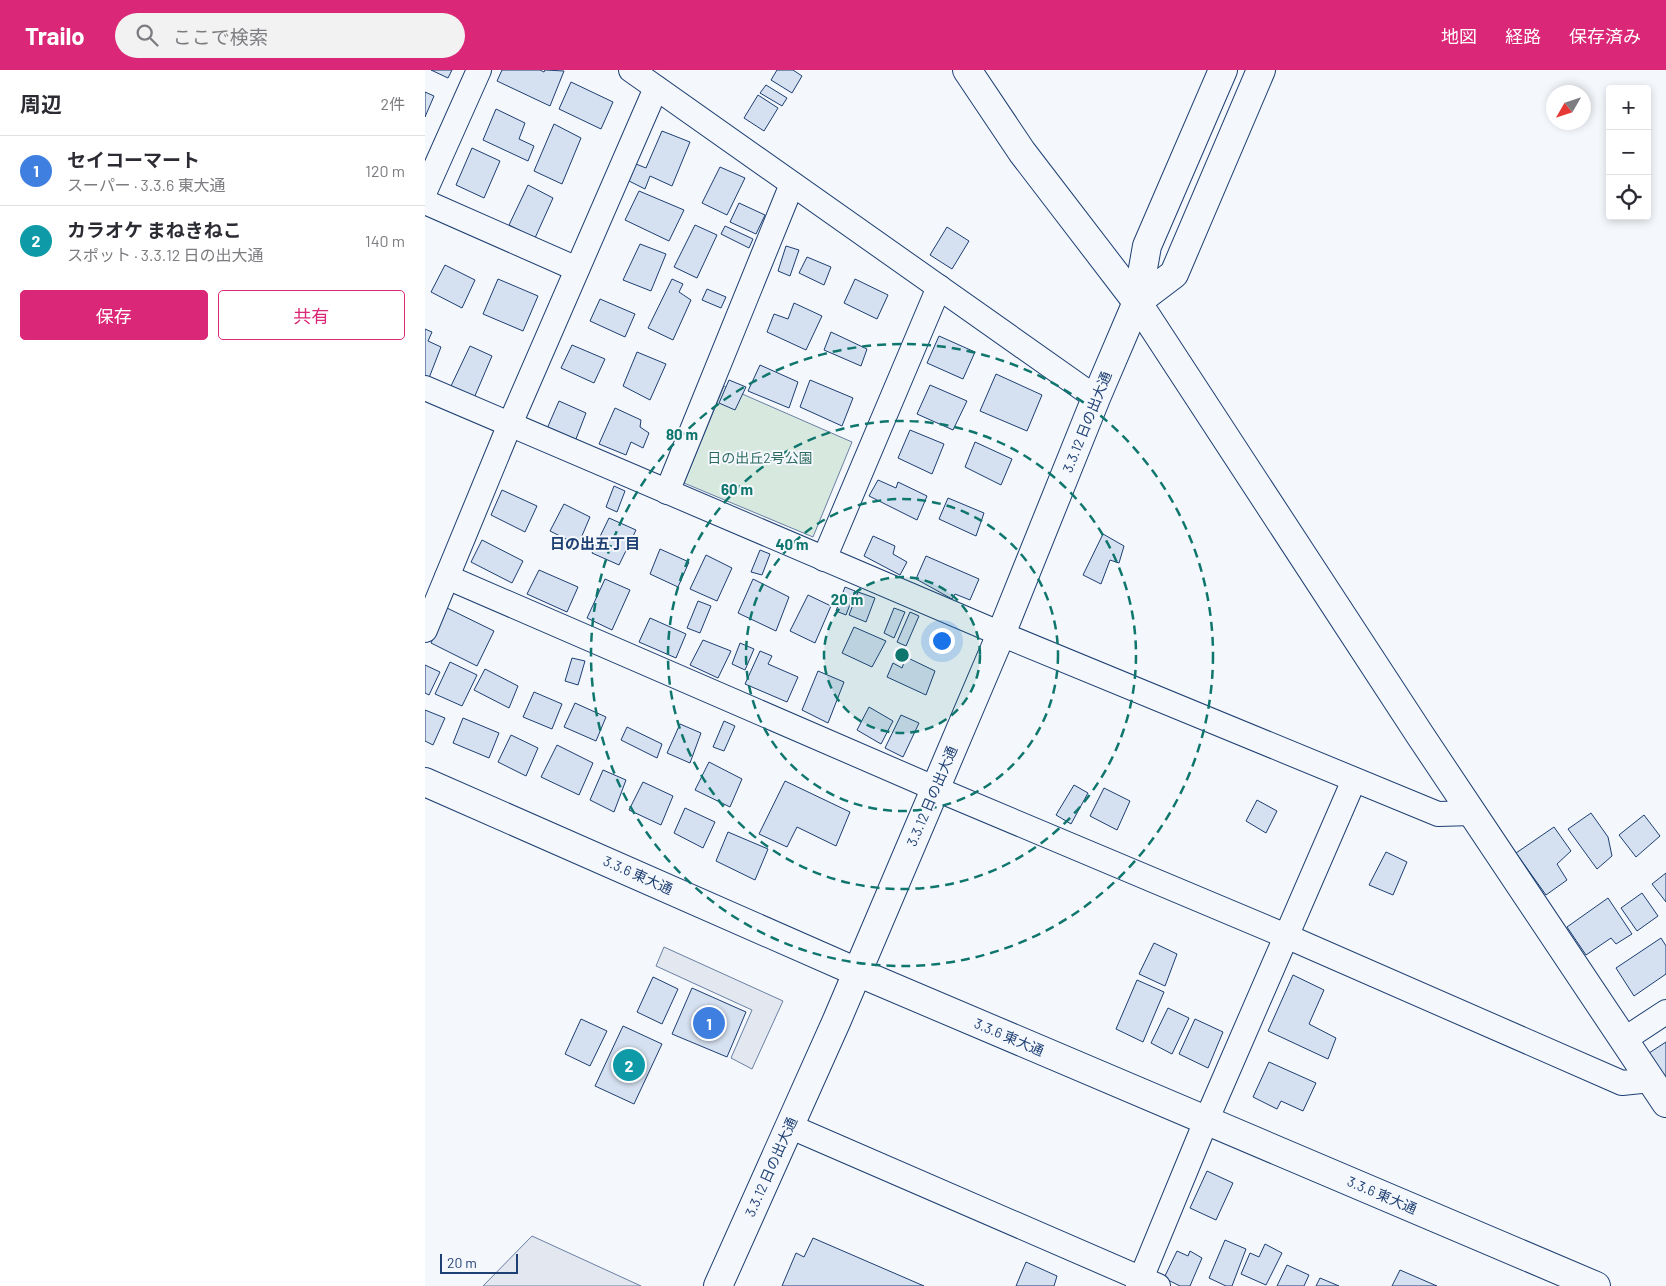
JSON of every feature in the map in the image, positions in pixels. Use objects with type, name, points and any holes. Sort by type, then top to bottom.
[{"type":"street","points":[[425,191],[479,70]]},
{"type":"street","points":[[631,70],[1096,398]]},
{"type":"street","points":[[967,70],[1022,152],[1137,302],[1666,1103]]},
{"type":"street","name":"3.3.12 日の出大通","points":[[718,1286],[857,972],[1001,634],[1096,398],[1137,302],[1147,246],[1223,70]]},
{"type":"street","name":"3.3.12 日の出大通","points":[[1137,302],[1174,274],[1261,70]]},
{"type":"street","points":[[425,630],[510,424],[656,88]]},
{"type":"street","points":[[667,492],[792,184]]},
{"type":"street","points":[[425,202],[577,269]]},
{"type":"street","points":[[823,558],[939,287]]},
{"type":"street","points":[[425,388],[1001,634],[1354,780],[1438,814],[1473,813]]},
{"type":"street","points":[[447,577],[934,788],[1286,936],[1622,1083],[1651,1080]]},
{"type":"street","points":[[789,1126],[1145,1284],[1206,1121],[1354,780]]},
{"type":"street","name":"3.3.6 東大通","points":[[425,782],[857,972],[1206,1121],[1564,1280],[1596,1286]]},
{"type":"street","points":[[1625,1039],[1666,1012]]},
{"type":"green space","name":"日の出丘2号公園","points":[[724,386],[852,442],[813,537],[684,483]]},
{"type":"shaded area","points":[[664,947],[783,1001],[752,1069],[731,1058],[752,1010],[656,966]]},
{"type":"shaded area","points":[[532,1236],[641,1286],[483,1286]]},
{"type":"building","points":[[431,70],[452,70],[448,78]]},
{"type":"building","points":[[502,70],[564,71],[550,106],[497,81]]},
{"type":"building","points":[[777,70],[793,70],[802,76],[792,93],[771,80]]},
{"type":"building","points":[[571,82],[613,102],[601,129],[559,109]]},
{"type":"building","points":[[766,85],[787,98],[782,106],[760,93]]},
{"type":"building","points":[[425,92],[434,96],[425,117]]},
{"type":"building","points":[[758,95],[778,108],[764,131],[744,118]]},
{"type":"building","points":[[496,109],[525,123],[519,139],[534,146],[528,161],[483,140]]},
{"type":"building","points":[[554,124],[581,138],[562,184],[534,171]]},
{"type":"building","points":[[662,131],[690,142],[672,186],[650,176],[645,189],[629,181],[636,164],[646,168]]},
{"type":"building","points":[[472,148],[500,161],[484,198],[456,185]]},
{"type":"building","points":[[720,167],[745,178],[727,215],[702,203]]},
{"type":"building","points":[[528,185],[553,198],[535,238],[509,225]]},
{"type":"building","points":[[639,191],[684,210],[669,241],[625,220]]},
{"type":"building","points":[[739,203],[765,215],[756,234],[730,222]]},
{"type":"building","points":[[695,225],[717,235],[697,278],[674,267]]},
{"type":"building","points":[[725,226],[753,239],[749,248],[721,234]]},
{"type":"building","points":[[947,227],[969,241],[952,269],[930,255]]},
{"type":"building","points":[[640,244],[666,254],[651,291],[623,280]]},
{"type":"building","points":[[786,246],[799,250],[790,276],[778,271]]},
{"type":"building","points":[[807,257],[831,267],[824,285],[799,273]]},
{"type":"building","points":[[445,265],[475,280],[462,308],[431,292]]},
{"type":"building","points":[[498,279],[538,296],[523,331],[483,314]]},
{"type":"building","points":[[672,279],[683,284],[679,292],[691,300],[673,340],[648,328]]},
{"type":"building","points":[[855,279],[888,295],[877,319],[844,303]]},
{"type":"building","points":[[707,289],[726,297],[721,308],[702,300]]},
{"type":"building","points":[[600,299],[635,314],[625,337],[590,321]]},
{"type":"building","points":[[794,303],[822,316],[806,350],[767,332],[774,314],[788,319]]},
{"type":"building","points":[[425,329],[432,332],[428,341],[441,347],[429,378],[425,376]]},
{"type":"building","points":[[831,332],[867,349],[861,366],[824,350]]},
{"type":"building","points":[[939,336],[975,352],[963,379],[927,363]]},
{"type":"building","points":[[572,345],[605,359],[594,383],[561,368]]},
{"type":"building","points":[[470,346],[492,356],[474,398],[451,386]]},
{"type":"building","points":[[637,352],[666,364],[650,400],[623,386]]},
{"type":"building","points":[[760,365],[798,382],[789,408],[748,391]]},
{"type":"building","points":[[996,374],[1042,395],[1027,431],[980,411]]},
{"type":"building","points":[[729,380],[746,387],[735,410],[719,403]]},
{"type":"building","points":[[810,380],[853,398],[842,426],[800,407]]},
{"type":"building","points":[[930,385],[967,401],[953,430],[917,414]]},
{"type":"building","points":[[559,401],[586,413],[574,444],[546,431]]},
{"type":"building","points":[[615,408],[641,420],[640,427],[649,433],[643,448],[631,442],[626,455],[599,444]]},
{"type":"building","points":[[910,430],[944,444],[932,474],[898,458]]},
{"type":"building","points":[[975,442],[1012,459],[1001,485],[965,467]]},
{"type":"building","points":[[878,480],[896,488],[898,482],[927,496],[917,520],[869,496]]},
{"type":"building","points":[[614,486],[625,491],[617,512],[606,507]]},
{"type":"building","points":[[502,490],[537,506],[525,532],[491,515]]},
{"type":"building","points":[[948,498],[984,513],[976,536],[939,519]]},
{"type":"building","points":[[564,504],[590,517],[578,545],[550,531]]},
{"type":"building","points":[[609,518],[636,530],[619,565],[592,553]]},
{"type":"building","points":[[1103,534],[1124,546],[1119,563],[1110,560],[1101,584],[1083,575]]},
{"type":"building","points":[[873,536],[895,546],[893,554],[907,562],[900,575],[864,556]]},
{"type":"building","points":[[482,540],[523,561],[512,583],[471,562]]},
{"type":"building","points":[[660,549],[689,562],[678,587],[650,574]]},
{"type":"building","points":[[760,550],[770,554],[762,575],[751,572]]},
{"type":"building","points":[[706,555],[732,568],[717,601],[690,589]]},
{"type":"building","points":[[926,556],[979,579],[970,600],[955,594],[952,599],[916,579]]},
{"type":"building","points":[[539,570],[578,587],[567,612],[527,594]]},
{"type":"building","points":[[605,579],[630,590],[612,630],[587,618]]},
{"type":"building","points":[[753,579],[789,597],[776,631],[738,613]]},
{"type":"building","points":[[845,587],[855,591],[846,615],[836,611]]},
{"type":"building","points":[[858,592],[875,598],[866,622],[849,615]]},
{"type":"building","points":[[808,595],[831,606],[815,643],[790,631]]},
{"type":"building","points":[[698,601],[711,606],[700,633],[687,628]]},
{"type":"building","points":[[447,608],[494,631],[477,666],[431,643]]},
{"type":"building","points":[[894,608],[905,612],[894,638],[884,633]]},
{"type":"building","points":[[910,612],[919,616],[906,646],[897,642]]},
{"type":"building","points":[[650,618],[686,634],[676,658],[639,642]]},
{"type":"building","points":[[854,627],[886,641],[872,667],[842,653]]},
{"type":"building","points":[[703,640],[731,651],[718,678],[690,665]]},
{"type":"building","points":[[740,643],[754,649],[745,670],[732,664]]},
{"type":"building","points":[[760,651],[772,656],[768,664],[798,677],[787,702],[745,684]]},
{"type":"building","points":[[906,657],[935,671],[926,695],[887,677],[893,663],[902,668]]},
{"type":"building","points":[[572,658],[585,661],[578,685],[565,681]]},
{"type":"building","points":[[450,662],[477,675],[462,706],[435,694]]},
{"type":"building","points":[[425,665],[440,672],[429,695],[425,693]]},
{"type":"building","points":[[485,669],[518,686],[509,708],[474,690]]},
{"type":"building","points":[[818,671],[844,682],[828,723],[802,710]]},
{"type":"building","points":[[534,692],[562,704],[552,729],[523,717]]},
{"type":"building","points":[[575,703],[606,717],[596,741],[564,727]]},
{"type":"building","points":[[869,707],[893,721],[881,744],[857,730]]},
{"type":"building","points":[[425,710],[445,718],[433,745],[425,741]]},
{"type":"building","points":[[901,715],[919,723],[903,757],[885,748]]},
{"type":"building","points":[[463,718],[499,733],[489,758],[453,743]]},
{"type":"building","points":[[724,721],[735,726],[724,751],[713,747]]},
{"type":"building","points":[[680,724],[701,733],[690,763],[667,753]]},
{"type":"building","points":[[627,727],[662,744],[657,758],[621,740]]},
{"type":"building","points":[[511,735],[538,748],[526,776],[498,762]]},
{"type":"building","points":[[557,745],[593,763],[579,795],[541,777]]},
{"type":"building","points":[[709,762],[742,779],[730,807],[695,790]]},
{"type":"building","points":[[603,770],[626,780],[614,812],[590,800]]},
{"type":"building","points":[[785,781],[850,812],[836,846],[797,827],[787,847],[759,834]]},
{"type":"building","points":[[643,782],[673,796],[661,825],[629,810]]},
{"type":"building","points":[[1074,785],[1088,793],[1071,824],[1056,815]]},
{"type":"building","points":[[1104,788],[1130,801],[1117,830],[1090,816]]},
{"type":"building","points":[[1257,800],[1277,811],[1266,833],[1246,821]]},
{"type":"building","points":[[685,808],[715,822],[703,848],[674,833]]},
{"type":"building","points":[[1591,813],[1608,837],[1612,856],[1597,869],[1568,829]]},
{"type":"building","points":[[1644,815],[1660,836],[1636,857],[1619,835]]},
{"type":"building","points":[[1554,827],[1571,851],[1557,864],[1567,880],[1546,895],[1516,853]]},
{"type":"building","points":[[728,832],[768,849],[755,880],[716,861]]},
{"type":"building","points":[[1386,852],[1407,862],[1393,895],[1369,885]]},
{"type":"building","points":[[1666,873],[1666,902],[1652,884]]},
{"type":"building","points":[[1642,893],[1658,916],[1637,931],[1621,908]]},
{"type":"building","points":[[1608,898],[1632,934],[1616,944],[1611,938],[1586,955],[1567,927]]},
{"type":"building","points":[[1661,938],[1666,946],[1666,974],[1634,996],[1616,968]]},
{"type":"building","points":[[1154,943],[1177,954],[1165,986],[1139,974]]},
{"type":"building","points":[[1293,975],[1324,990],[1309,1024],[1336,1038],[1328,1059],[1268,1031]]},
{"type":"building","points":[[653,977],[678,989],[662,1024],[637,1012]]},
{"type":"building","points":[[1137,980],[1164,992],[1143,1042],[1116,1029]]},
{"type":"building","points":[[692,988],[746,1012],[727,1057],[672,1034]]},
{"type":"building","points":[[1168,1008],[1189,1018],[1172,1054],[1151,1043]]},
{"type":"building","points":[[581,1019],[607,1031],[590,1066],[565,1054]]},
{"type":"building","points":[[1195,1019],[1223,1032],[1208,1068],[1179,1054]]},
{"type":"building","points":[[623,1026],[662,1044],[634,1104],[595,1086]]},
{"type":"building","points":[[1666,1042],[1666,1078],[1649,1053]]},
{"type":"building","points":[[1269,1062],[1316,1083],[1303,1111],[1281,1101],[1277,1109],[1253,1097]]},
{"type":"building","points":[[1207,1171],[1233,1183],[1216,1220],[1190,1208]]},
{"type":"building","points":[[813,1238],[924,1286],[782,1286],[796,1253],[804,1257]]},
{"type":"building","points":[[1225,1240],[1246,1249],[1232,1286],[1226,1286],[1209,1278]]},
{"type":"building","points":[[1265,1244],[1282,1253],[1266,1285],[1241,1274],[1250,1253],[1259,1257]]},
{"type":"building","points":[[1177,1251],[1188,1256],[1190,1251],[1202,1258],[1190,1286],[1180,1286],[1164,1278]]},
{"type":"building","points":[[1026,1262],[1057,1276],[1054,1286],[1016,1286]]},
{"type":"building","points":[[1287,1265],[1309,1275],[1304,1286],[1277,1286]]},
{"type":"building","points":[[1400,1270],[1437,1286],[1392,1286]]},
{"type":"building","points":[[1320,1278],[1339,1286],[1316,1286]]},
{"type":"place","name":"セイコーマート","points":[[709,1023]]},
{"type":"place","name":"カラオケ まねきねこ","points":[[629,1065]]},
{"type":"district","name":"日の出五丁目","points":[[595,544]]}]
